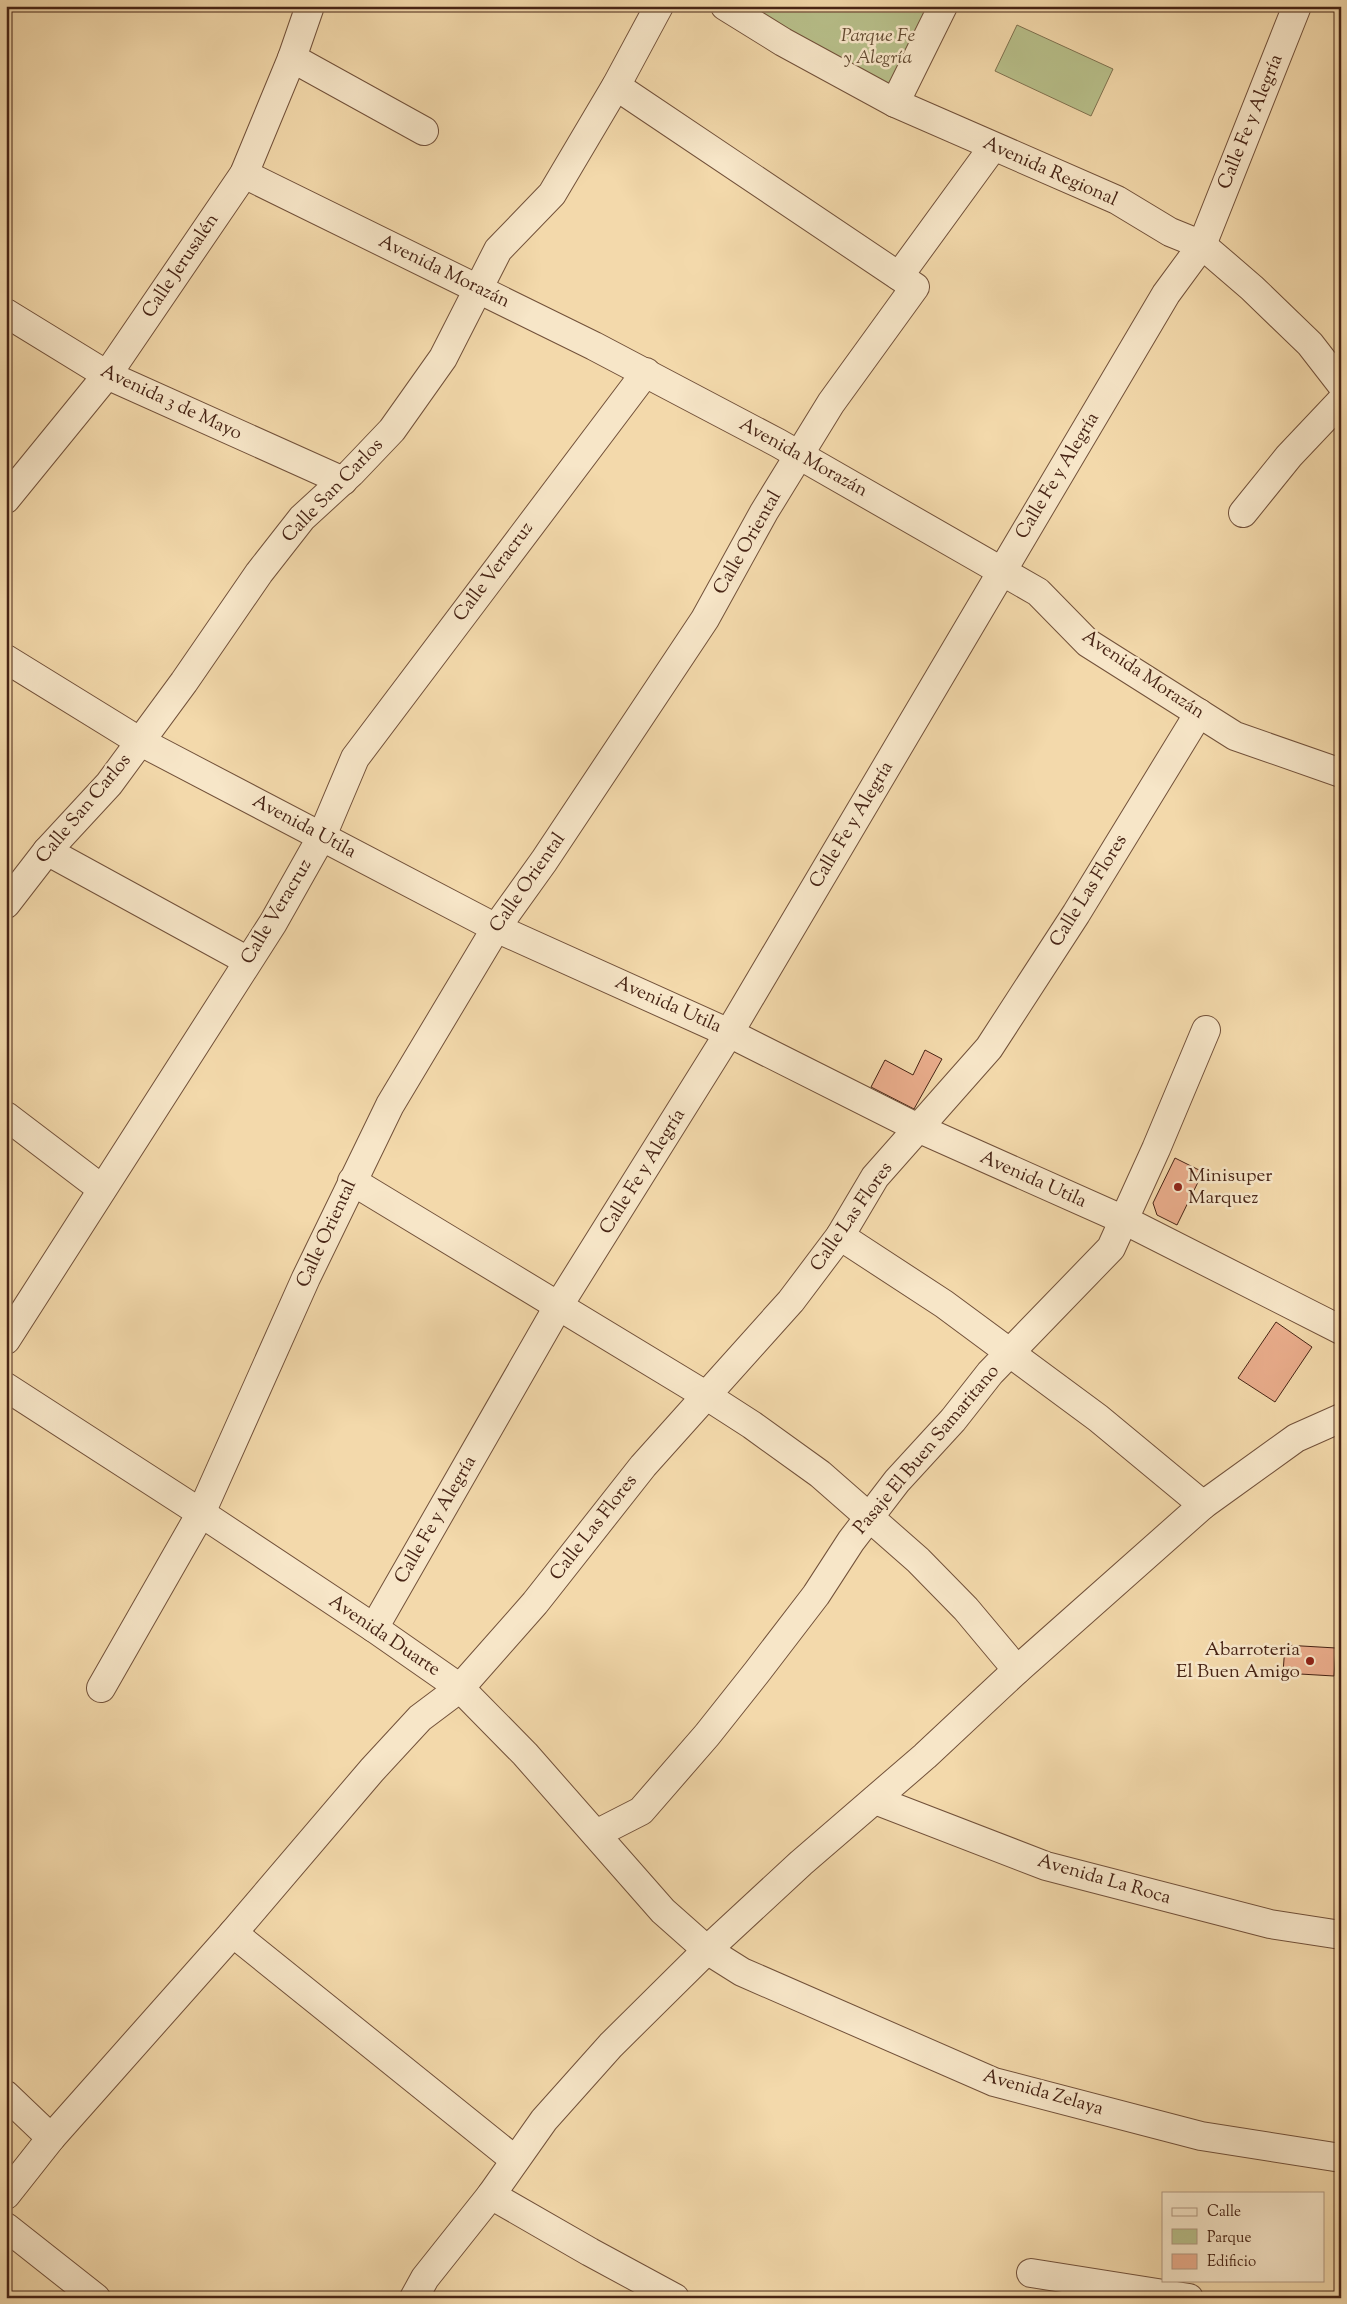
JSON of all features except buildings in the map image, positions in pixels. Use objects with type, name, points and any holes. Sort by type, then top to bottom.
[{"type":"street","name":"Calle Jerusalén","points":[[6,499],[107,375],[244,174],[292,58],[310,6]]},
{"type":"street","name":"Calle San Carlos","points":[[6,904],[48,851],[109,784],[184,682],[259,573],[302,518],[343,481],[392,430],[443,358],[498,250],[552,194],[616,86],[659,6]]},
{"type":"street","name":"Avenida Regional","points":[[725,6],[782,42],[895,103],[1117,200],[1170,232],[1202,245],[1252,288],[1310,344],[1341,384]]},
{"type":"street","points":[[895,103],[943,6]]},
{"type":"street","name":"Calle Fe y Alegría","points":[[374,1628],[559,1305],[730,1033],[1166,294],[1202,245],[1297,6]]},
{"type":"street","points":[[292,58],[424,131]]},
{"type":"street","points":[[616,86],[907,282]]},
{"type":"street","name":"Calle Oriental","points":[[101,1688],[202,1513],[306,1278],[390,1105],[496,928],[544,861],[705,619],[764,512],[907,282],[994,147]]},
{"type":"street","name":"Avenida Morazán","points":[[244,174],[479,288],[646,372],[799,455],[1038,592],[1088,644],[1235,736],[1341,773]]},
{"type":"street","name":"Avenida 3 de Mayo","points":[[6,313],[107,375],[343,481]]},
{"type":"street","name":"Calle Veracruz","points":[[6,1340],[273,923],[322,836],[355,758],[646,372]]},
{"type":"street","points":[[1243,513],[1288,456],[1341,401]]},
{"type":"street","name":"Avenida Utila","points":[[6,659],[139,741],[496,928],[730,1033],[920,1129],[1124,1220],[1341,1330]]},
{"type":"street","name":"Calle Las Flores","points":[[6,2195],[51,2138],[232,1933],[372,1770],[420,1718],[460,1688],[535,1603],[643,1466],[791,1301],[840,1236],[875,1177],[920,1129],[989,1048],[1076,914],[1198,713]]},
{"type":"street","points":[[48,851],[248,961]]},
{"type":"street","name":"Pasaje El Buen Samaritano","points":[[596,1834],[640,1812],[671,1777],[712,1728],[816,1595],[868,1519],[897,1481],[953,1420],[990,1372],[1111,1248],[1206,1030]]},
{"type":"street","points":[[6,1116],[102,1189]]},
{"type":"street","points":[[352,1181],[707,1396],[752,1425],[820,1474],[868,1519],[918,1560],[966,1609],[1017,1670]]},
{"type":"street","points":[[840,1236],[944,1304],[1098,1418],[1203,1505]]},
{"type":"street","name":"Avenida Duarte","points":[[6,1387],[202,1513],[460,1688],[525,1754],[663,1911],[707,1950]]},
{"type":"street","points":[[414,2298],[425,2278],[491,2195],[544,2120],[611,2045],[707,1950],[1203,1505],[1296,1438],[1341,1418]]},
{"type":"street","name":"Avenida La Roca","points":[[875,1800],[1046,1866],[1270,1924],[1341,1935]]},
{"type":"street","points":[[232,1933],[515,2160]]},
{"type":"street","name":"Avenida Zelaya","points":[[707,1950],[742,1972],[994,2082],[1201,2136],[1341,2158]]},
{"type":"street","points":[[6,2094],[51,2138]]},
{"type":"street","points":[[491,2195],[675,2298]]},
{"type":"street","points":[[6,2227],[96,2298]]},
{"type":"street","points":[[1031,2273],[1189,2298]]},
{"type":"green space","name":"Parque Fe y Alegría","points":[[729,6],[945,6],[895,103]]},
{"type":"green space","points":[[1017,25],[1113,69],[1091,116],[995,71]]},
{"type":"place","name":"Minisuper Marquez","points":[[1178,1187]]},
{"type":"place","name":"Abarroteria El Buen Amigo","points":[[1310,1661]]}]
